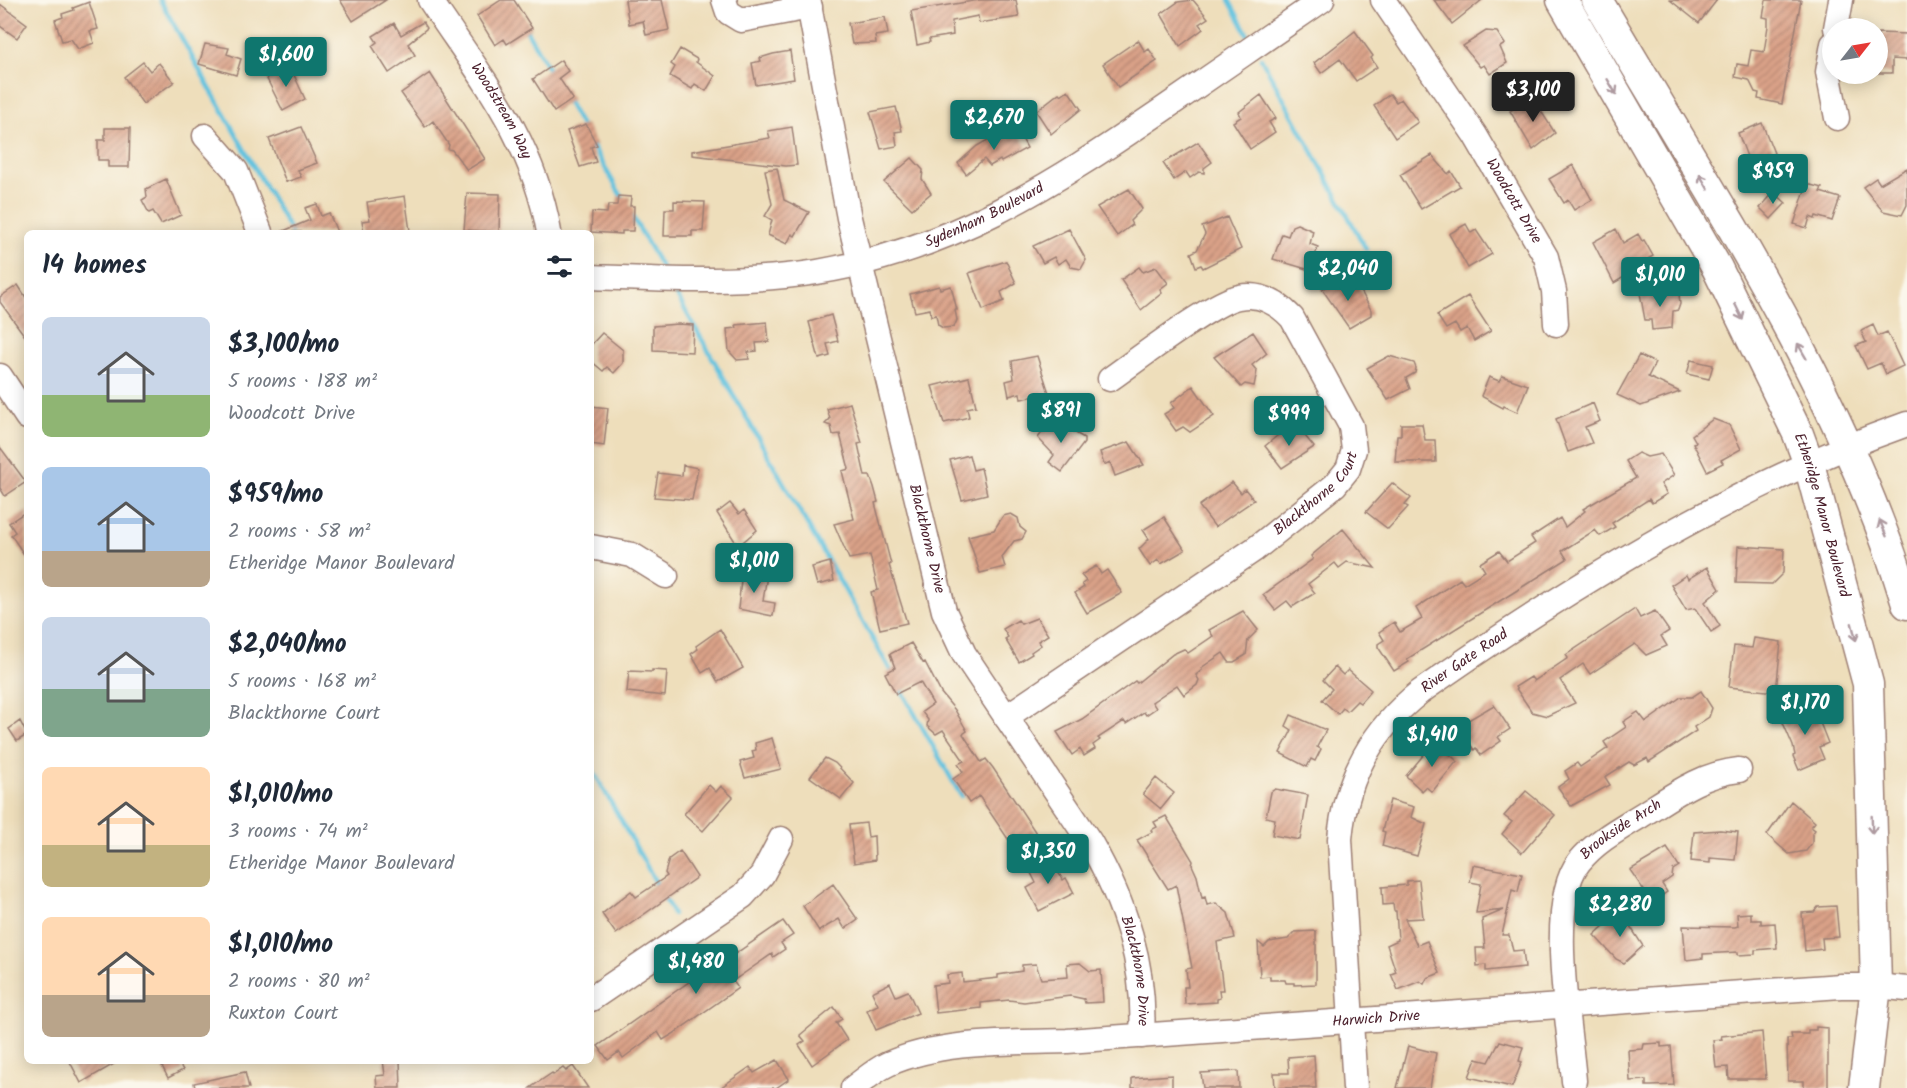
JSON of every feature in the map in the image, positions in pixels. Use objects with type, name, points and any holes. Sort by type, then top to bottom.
[{"type":"main road","name":"Etheridge Manor Boulevard","points":[[1562,0],[1717,268],[1798,434],[1809,464],[1868,684],[1876,986],[1864,1088]]},
{"type":"main road","points":[[1597,0],[1814,371],[1886,536],[1907,604]]},
{"type":"street","name":"Woodstream Way","points":[[430,0],[519,136],[543,198],[549,230]]},
{"type":"street","points":[[724,0],[728,12],[741,20],[809,3]]},
{"type":"street","name":"Sydenham Boulevard","points":[[594,277],[720,281],[819,271],[952,234],[1048,185],[1322,0]]},
{"type":"street","name":"Woodcott Drive","points":[[1383,0],[1481,145],[1546,257],[1554,291],[1556,324]]},
{"type":"street","points":[[1838,18],[1841,0]]},
{"type":"street","name":"Blackthorne Drive","points":[[809,3],[832,137],[859,261],[944,611],[964,654],[1090,842],[1123,907],[1137,952],[1143,989],[1142,1036]]},
{"type":"street","points":[[1829,84],[1837,118]]},
{"type":"street","points":[[205,136],[236,171],[259,230]]},
{"type":"street","name":"Blackthorne Court","points":[[1006,717],[1255,549],[1335,485],[1352,460],[1353,434],[1338,400],[1292,318],[1282,307],[1266,298],[1236,297],[1216,307],[1110,379]]},
{"type":"street","points":[[0,376],[24,412]]},
{"type":"street","name":"River Gate Road","points":[[1355,1088],[1341,823],[1358,767],[1378,733],[1402,706],[1420,692],[1558,598],[1677,530],[1809,464],[1848,445],[1907,424]]},
{"type":"street","points":[[594,548],[632,555],[666,576]]},
{"type":"street","name":"Brookside Arch","points":[[1574,1081],[1561,929],[1562,906],[1567,882],[1578,863],[1598,843],[1697,781],[1717,772],[1739,770]]},
{"type":"street","points":[[594,997],[743,896],[762,875],[781,840]]},
{"type":"street","name":"Harwich Drive","points":[[853,1088],[887,1065],[941,1049],[1568,1005],[1876,986],[1907,989]]},
{"type":"building","points":[[340,0],[386,0],[353,21]]},
{"type":"building","points":[[501,0],[514,0],[532,28],[507,44],[504,39],[495,45],[477,16]]},
{"type":"building","points":[[625,0],[662,0],[669,30],[646,35],[643,21],[629,24]]},
{"type":"building","points":[[979,0],[1016,0],[1019,17],[979,23],[978,16],[952,21],[953,35],[929,39],[930,42],[917,45],[911,11]]},
{"type":"building","points":[[1193,0],[1208,18],[1199,24],[1203,29],[1180,46],[1161,14],[1178,2]]},
{"type":"building","points":[[1434,0],[1482,0],[1452,24]]},
{"type":"building","points":[[1670,0],[1717,0],[1699,23]]},
{"type":"building","points":[[1766,0],[1801,0],[1782,104],[1758,99],[1759,93],[1755,92],[1749,80],[1735,77],[1737,64],[1748,66],[1751,50],[1764,52],[1768,26],[1768,18],[1763,17]]},
{"type":"building","points":[[89,2],[98,29],[90,31],[94,43],[78,49],[71,39],[62,41],[55,20],[63,17],[62,14],[74,10],[73,8]]},
{"type":"building","points":[[0,4],[27,24],[17,38],[0,26]]},
{"type":"building","points":[[885,17],[888,34],[875,36],[876,43],[852,44],[848,23]]},
{"type":"building","points":[[423,22],[427,28],[408,44],[415,55],[389,73],[372,46],[377,42],[373,36],[394,23],[401,35]]},
{"type":"building","points":[[1355,31],[1373,56],[1371,58],[1377,67],[1356,81],[1340,59],[1321,73],[1314,63]]},
{"type":"building","points":[[1486,31],[1497,32],[1505,44],[1500,47],[1507,63],[1490,74],[1484,65],[1480,67],[1463,46]]},
{"type":"building","points":[[1888,33],[1907,34],[1907,60],[1892,59],[1892,73],[1888,73]]},
{"type":"building","points":[[1138,40],[1145,52],[1149,49],[1157,61],[1118,87],[1103,64]]},
{"type":"building","points":[[205,44],[229,48],[227,54],[241,59],[236,75],[199,64]]},
{"type":"building","points":[[680,49],[697,59],[696,62],[715,76],[706,91],[695,84],[692,89],[670,76],[675,67],[671,64]]},
{"type":"building","points":[[790,51],[794,79],[756,85],[752,63],[761,61],[760,58]]},
{"type":"building","points":[[561,60],[568,71],[559,78],[573,99],[554,112],[533,79]]},
{"type":"building","points":[[143,62],[150,71],[159,63],[174,82],[143,104],[124,77]]},
{"type":"building","points":[[289,64],[305,99],[283,111],[266,77]]},
{"type":"building","points":[[430,73],[485,159],[467,170],[452,150],[448,149],[449,145],[433,121],[425,127],[401,93]]},
{"type":"building","points":[[1068,90],[1081,109],[1051,134],[1036,111],[1059,93],[1061,95]]},
{"type":"building","points":[[1390,94],[1396,102],[1401,99],[1418,122],[1395,138],[1374,106]]},
{"type":"building","points":[[1261,95],[1276,118],[1269,122],[1275,132],[1250,149],[1233,122],[1241,117],[1239,112]]},
{"type":"building","points":[[1532,97],[1555,133],[1533,150],[1510,111]]},
{"type":"building","points":[[896,107],[902,131],[895,132],[897,146],[881,149],[870,112]]},
{"type":"building","points":[[1762,123],[1774,153],[1771,155],[1777,171],[1753,180],[1748,168],[1751,167],[1738,133]]},
{"type":"building","points":[[586,124],[597,145],[591,147],[596,162],[580,167],[567,131]]},
{"type":"building","points":[[301,127],[317,163],[298,170],[301,177],[286,182],[269,139]]},
{"type":"building","points":[[792,127],[797,165],[786,166],[692,155],[692,151],[770,138],[768,131]]},
{"type":"building","points":[[105,128],[130,128],[129,167],[108,167],[108,160],[98,160],[98,140],[105,140]]},
{"type":"building","points":[[1018,131],[1027,148],[1001,162],[1000,160],[990,166],[984,159],[966,174],[958,163],[977,146],[1000,133],[1004,139]]},
{"type":"building","points":[[1198,142],[1212,162],[1204,168],[1204,173],[1199,172],[1190,178],[1186,172],[1174,180],[1163,163]]},
{"type":"building","points":[[1432,155],[1448,174],[1451,171],[1460,186],[1421,209],[1400,175]]},
{"type":"building","points":[[912,158],[923,170],[922,179],[931,193],[912,209],[884,182]]},
{"type":"building","points":[[1573,165],[1592,200],[1574,210],[1568,200],[1564,203],[1549,179]]},
{"type":"building","points":[[777,168],[784,200],[809,212],[795,236],[792,234],[787,244],[768,235],[772,220],[765,216],[772,204],[765,170]]},
{"type":"building","points":[[1907,168],[1907,205],[1902,215],[1883,211],[1863,187],[1876,178],[1880,184]]},
{"type":"building","points":[[166,179],[181,215],[161,224],[153,211],[149,213],[142,200],[147,197],[146,189]]},
{"type":"building","points":[[1807,184],[1822,188],[1820,192],[1840,198],[1832,221],[1816,216],[1815,219],[1810,217],[1807,228],[1794,224]]},
{"type":"building","points":[[1129,189],[1142,209],[1130,221],[1132,225],[1117,236],[1097,207]]},
{"type":"building","points":[[1774,192],[1786,203],[1771,219],[1760,208]]},
{"type":"building","points":[[467,193],[500,194],[499,230],[464,230]]},
{"type":"building","points":[[405,196],[410,230],[364,230],[362,221],[370,220],[367,202]]},
{"type":"building","points":[[618,196],[631,197],[630,206],[634,206],[633,231],[622,231],[622,234],[594,232],[591,230],[592,212],[607,213],[608,205],[617,205]]},
{"type":"building","points":[[674,201],[705,202],[703,231],[692,231],[692,236],[664,236],[665,209],[674,209]]},
{"type":"building","points":[[317,204],[321,216],[329,213],[336,230],[286,230],[310,220],[305,208]]},
{"type":"building","points":[[1227,217],[1241,249],[1203,268],[1201,265],[1196,267],[1191,253],[1197,250],[1205,234],[1202,227]]},
{"type":"building","points":[[1297,224],[1313,231],[1310,244],[1318,247],[1310,270],[1273,259],[1282,234],[1288,236],[1292,226]]},
{"type":"building","points":[[1466,224],[1471,233],[1476,230],[1492,254],[1468,268],[1449,234]]},
{"type":"building","points":[[1069,229],[1086,260],[1081,269],[1071,267],[1066,259],[1058,264],[1054,257],[1043,263],[1033,246]]},
{"type":"building","points":[[1616,229],[1623,243],[1638,234],[1653,256],[1624,273],[1626,276],[1614,283],[1593,242]]},
{"type":"building","points":[[1006,261],[1016,283],[1001,292],[1004,301],[983,310],[969,273]]},
{"type":"building","points":[[1139,267],[1143,272],[1156,267],[1168,283],[1160,289],[1162,293],[1141,310],[1121,280]]},
{"type":"building","points":[[1354,278],[1371,310],[1371,315],[1349,328],[1322,289],[1337,280],[1340,286]]},
{"type":"building","points":[[18,285],[24,294],[24,335],[0,302],[0,297]]},
{"type":"building","points":[[939,286],[940,289],[951,286],[957,310],[955,310],[957,320],[954,327],[943,328],[938,325],[936,315],[931,316],[930,309],[915,312],[910,294]]},
{"type":"building","points":[[1675,289],[1679,294],[1680,304],[1678,310],[1673,311],[1672,328],[1652,330],[1651,320],[1645,320],[1640,293]]},
{"type":"building","points":[[1468,296],[1491,331],[1474,341],[1467,328],[1460,332],[1455,324],[1446,329],[1437,315]]},
{"type":"building","points":[[831,315],[838,341],[827,344],[830,356],[819,359],[809,322]]},
{"type":"building","points":[[767,322],[769,342],[756,343],[757,351],[748,352],[749,359],[737,360],[729,351],[727,329],[737,328],[736,325]]},
{"type":"building","points":[[693,325],[692,352],[653,350],[653,326]]},
{"type":"building","points":[[1873,325],[1878,336],[1887,332],[1903,366],[1886,374],[1881,363],[1867,369],[1856,346],[1866,342],[1861,331]]},
{"type":"building","points":[[1253,332],[1267,353],[1252,365],[1257,371],[1254,386],[1245,384],[1241,387],[1214,357]]},
{"type":"building","points":[[602,333],[623,350],[623,363],[614,373],[607,367],[603,371],[594,364],[594,342]]},
{"type":"building","points":[[1639,355],[1655,363],[1648,377],[1680,392],[1641,406],[1617,395]]},
{"type":"building","points":[[1037,356],[1049,393],[1021,399],[1020,393],[1009,396],[1006,381],[1014,379],[1012,361]]},
{"type":"building","points":[[1389,356],[1414,363],[1416,368],[1415,373],[1406,378],[1410,389],[1388,400],[1367,368]]},
{"type":"building","points":[[1691,360],[1713,365],[1709,379],[1687,374]]},
{"type":"building","points":[[1502,376],[1528,385],[1517,412],[1504,406],[1503,408],[1481,396],[1489,377],[1499,381]]},
{"type":"building","points":[[969,377],[976,406],[967,408],[969,417],[944,423],[932,386]]},
{"type":"building","points":[[1193,386],[1214,416],[1190,432],[1183,427],[1176,431],[1164,414],[1174,408],[1171,403]]},
{"type":"building","points":[[850,403],[862,443],[858,444],[865,476],[870,476],[874,487],[878,502],[875,503],[891,564],[889,565],[907,623],[880,629],[871,592],[878,590],[870,555],[849,559],[834,524],[854,519],[842,471],[849,469],[840,434],[833,435],[831,426],[825,424],[830,419],[827,409]]},
{"type":"building","points":[[1593,403],[1600,421],[1585,427],[1592,443],[1568,452],[1556,419]]},
{"type":"building","points":[[594,406],[608,408],[604,446],[594,444]]},
{"type":"building","points":[[1052,419],[1084,438],[1084,443],[1062,472],[1049,462],[1054,455],[1038,438]]},
{"type":"building","points":[[1713,419],[1729,425],[1741,449],[1721,460],[1723,463],[1707,471],[1693,443],[1696,442],[1692,435]]},
{"type":"building","points":[[1401,424],[1422,424],[1425,440],[1435,440],[1436,462],[1395,462],[1397,435],[1401,435]]},
{"type":"building","points":[[1297,426],[1314,447],[1282,468],[1265,446],[1283,431],[1286,435]]},
{"type":"building","points":[[1129,442],[1144,465],[1115,476],[1110,462],[1104,465],[1100,452]]},
{"type":"building","points":[[0,447],[24,479],[24,483],[5,496],[0,488]]},
{"type":"building","points":[[1638,453],[1647,457],[1661,454],[1674,475],[1661,484],[1667,494],[1652,503],[1649,499],[1612,523],[1615,527],[1600,536],[1595,530],[1562,551],[1567,559],[1407,659],[1409,662],[1394,671],[1378,647],[1378,644],[1384,640],[1379,632],[1394,622],[1400,632],[1422,619],[1416,608],[1460,579],[1464,584],[1485,571],[1480,563],[1499,551],[1507,561],[1535,543],[1531,537],[1560,518],[1565,527],[1585,511],[1583,509],[1636,478],[1626,461]]},
{"type":"building","points":[[969,455],[973,470],[981,468],[987,494],[962,500],[950,460]]},
{"type":"building","points":[[683,465],[698,468],[692,500],[654,497],[658,473],[682,476]]},
{"type":"building","points":[[1232,482],[1241,493],[1245,489],[1254,500],[1215,527],[1199,506]]},
{"type":"building","points":[[1392,483],[1411,498],[1405,505],[1408,507],[1388,529],[1366,512]]},
{"type":"building","points":[[730,503],[739,514],[744,510],[757,530],[738,546],[717,513]]},
{"type":"building","points":[[24,513],[24,554],[11,535],[15,532],[9,523]]},
{"type":"building","points":[[1011,514],[1018,518],[1020,527],[1026,532],[1022,539],[1014,541],[1002,557],[1005,567],[980,573],[968,536],[994,530],[1003,516]]},
{"type":"building","points":[[1164,517],[1185,550],[1161,564],[1158,560],[1150,566],[1139,549],[1149,539],[1143,530]]},
{"type":"building","points":[[1343,529],[1375,568],[1347,562],[1339,568],[1335,563],[1308,584],[1315,593],[1292,607],[1287,601],[1275,610],[1263,595],[1313,559],[1311,556]]},
{"type":"building","points":[[1738,546],[1784,549],[1783,573],[1772,584],[1736,583]]},
{"type":"building","points":[[830,562],[834,581],[817,585],[812,567]]},
{"type":"building","points":[[1096,566],[1101,574],[1107,570],[1122,593],[1087,613],[1075,593],[1084,587],[1082,584],[1086,581],[1081,575]]},
{"type":"building","points":[[1707,567],[1720,589],[1705,602],[1720,626],[1711,632],[1695,608],[1686,610],[1671,585],[1686,575],[1688,579]]},
{"type":"building","points":[[742,571],[767,575],[763,601],[775,603],[773,616],[738,609]]},
{"type":"building","points":[[1635,609],[1640,618],[1655,611],[1669,631],[1661,636],[1667,646],[1646,655],[1635,644],[1590,674],[1583,664],[1560,680],[1575,703],[1547,716],[1532,712],[1515,687],[1531,677],[1534,681],[1568,658],[1566,655]]},
{"type":"building","points":[[1243,611],[1258,630],[1248,640],[1246,655],[1234,662],[1229,662],[1223,653],[1201,668],[1202,670],[1196,675],[1199,680],[1197,685],[1184,695],[1177,685],[1152,702],[1156,708],[1146,715],[1144,712],[1126,724],[1124,721],[1098,738],[1100,740],[1093,745],[1095,749],[1084,756],[1080,749],[1072,755],[1057,732],[1082,719],[1135,681],[1137,683],[1173,654],[1184,649],[1188,653],[1213,636],[1209,630]]},
{"type":"building","points":[[1037,618],[1048,635],[1038,641],[1041,645],[1031,652],[1032,654],[1019,662],[1005,639],[1008,637],[1003,629],[1018,620],[1021,624]]},
{"type":"building","points":[[720,629],[743,668],[718,682],[710,668],[702,673],[691,654],[698,649],[696,646]]},
{"type":"building","points":[[1754,638],[1781,642],[1776,692],[1729,687],[1734,646],[1752,648]]},
{"type":"building","points":[[911,643],[923,663],[925,662],[941,693],[955,710],[967,731],[963,734],[981,762],[986,759],[993,768],[1038,836],[1022,846],[1014,835],[1008,839],[979,796],[969,803],[953,779],[963,772],[958,764],[964,761],[943,730],[936,734],[927,726],[928,720],[922,712],[933,704],[920,682],[896,694],[885,673],[895,668],[890,654]]},
{"type":"building","points":[[1335,667],[1343,675],[1348,670],[1371,690],[1360,703],[1357,701],[1347,711],[1343,708],[1338,714],[1322,700],[1332,689],[1323,680]]},
{"type":"building","points":[[652,670],[667,671],[665,696],[627,692],[629,671],[652,672]]},
{"type":"building","points":[[1701,691],[1712,708],[1709,717],[1694,727],[1696,731],[1649,762],[1647,758],[1634,765],[1629,762],[1605,777],[1610,785],[1571,806],[1558,787],[1569,779],[1565,771],[1577,763],[1580,767],[1608,748],[1604,742],[1626,727],[1623,722],[1638,712],[1646,722],[1681,697],[1692,697]]},
{"type":"building","points":[[1494,705],[1510,729],[1498,737],[1501,741],[1481,755],[1476,748],[1474,750],[1458,726]]},
{"type":"building","points":[[1813,705],[1828,743],[1819,747],[1824,759],[1799,770],[1793,756],[1795,755],[1793,746],[1781,718]]},
{"type":"building","points":[[1291,715],[1326,730],[1317,747],[1321,749],[1315,761],[1311,759],[1307,767],[1280,753],[1292,730],[1286,726]]},
{"type":"building","points":[[20,721],[24,729],[24,737],[17,741],[9,729]]},
{"type":"building","points":[[772,738],[781,769],[745,778],[740,762],[754,758],[752,751],[756,750],[755,743]]},
{"type":"building","points":[[1435,741],[1457,761],[1432,792],[1426,787],[1422,791],[1406,776]]},
{"type":"building","points":[[825,758],[835,763],[854,783],[841,799],[810,777]]},
{"type":"building","points":[[1156,778],[1174,793],[1161,809],[1143,794]]},
{"type":"building","points":[[709,785],[716,792],[721,786],[733,797],[703,831],[684,814]]},
{"type":"building","points":[[1275,789],[1308,795],[1300,840],[1272,835],[1275,819],[1266,817],[1271,792]]},
{"type":"building","points":[[1526,791],[1555,815],[1522,853],[1502,834],[1512,822],[1504,816]]},
{"type":"building","points":[[1390,800],[1414,807],[1411,817],[1426,824],[1417,856],[1382,846],[1385,832],[1382,831]]},
{"type":"building","points":[[1791,801],[1815,822],[1811,827],[1815,830],[1812,834],[1812,843],[1806,851],[1789,854],[1767,835]]},
{"type":"building","points":[[1166,816],[1193,861],[1192,865],[1202,898],[1205,897],[1207,905],[1216,903],[1228,913],[1235,938],[1217,942],[1223,990],[1219,990],[1220,998],[1217,1002],[1185,1004],[1184,987],[1188,987],[1186,969],[1192,968],[1176,885],[1168,889],[1137,840],[1152,832],[1151,830],[1157,827],[1154,822]]},
{"type":"building","points":[[866,823],[868,837],[874,836],[875,860],[854,863],[849,825]]},
{"type":"building","points":[[1720,830],[1738,832],[1735,860],[1710,858],[1710,863],[1691,861],[1694,832]]},
{"type":"building","points":[[1667,848],[1679,866],[1673,870],[1672,877],[1662,884],[1667,892],[1652,902],[1630,870]]},
{"type":"building","points":[[680,851],[697,877],[616,934],[602,914],[631,891],[636,897],[667,876],[665,873],[669,859]]},
{"type":"building","points":[[1049,858],[1063,880],[1066,878],[1074,893],[1039,911],[1027,888],[1036,883],[1029,869]]},
{"type":"building","points":[[1473,865],[1522,874],[1518,892],[1512,890],[1502,935],[1509,935],[1513,951],[1523,950],[1525,967],[1486,971],[1486,965],[1477,966],[1476,948],[1485,948],[1482,919],[1504,910],[1476,913],[1481,884],[1470,882]]},
{"type":"building","points":[[1419,880],[1423,918],[1405,919],[1417,945],[1427,941],[1440,973],[1427,978],[1424,984],[1420,981],[1398,990],[1391,974],[1396,972],[1387,945],[1398,940],[1396,911],[1394,911],[1393,904],[1383,905],[1382,887],[1407,885],[1407,881]]},
{"type":"building","points":[[833,884],[858,920],[845,929],[839,919],[819,931],[803,906]]},
{"type":"building","points":[[1836,906],[1839,937],[1822,938],[1823,949],[1805,951],[1802,913],[1814,912],[1818,907]]},
{"type":"building","points":[[1626,912],[1635,922],[1630,926],[1643,946],[1624,963],[1616,959],[1594,935],[1615,916],[1618,919]]},
{"type":"building","points":[[1751,913],[1751,920],[1761,920],[1761,924],[1775,923],[1777,948],[1755,950],[1755,954],[1738,955],[1738,952],[1703,954],[1703,958],[1686,960],[1683,926],[1735,927],[1738,926],[1737,914]]},
{"type":"building","points":[[783,921],[793,935],[781,943],[785,949],[773,957],[772,954],[733,981],[738,988],[663,1040],[658,1032],[623,1058],[619,1052],[608,1060],[598,1046],[730,953],[732,956]]},
{"type":"building","points":[[1316,931],[1316,984],[1294,985],[1294,983],[1286,983],[1285,980],[1270,980],[1270,976],[1260,977],[1258,942],[1264,947],[1269,942],[1288,939],[1295,932]]},
{"type":"building","points":[[1080,963],[1090,971],[1101,970],[1103,1002],[1085,1003],[1084,999],[1070,996],[1024,1002],[1009,1000],[981,1003],[981,1008],[936,1013],[933,985],[948,983],[947,975],[962,973],[963,982],[998,978],[998,975],[1022,971],[1022,965],[1036,964],[1041,979],[1068,977],[1067,964]]},
{"type":"building","points":[[890,983],[896,996],[908,991],[918,1013],[876,1030],[867,1010],[878,1005],[872,992]]},
{"type":"building","points":[[834,1007],[842,1019],[836,1023],[847,1040],[812,1065],[799,1045],[805,1041],[800,1035]]},
{"type":"building","points":[[1816,1027],[1828,1028],[1828,1088],[1804,1088],[1804,1081],[1788,1081],[1787,1039],[1792,1039],[1791,1034],[1808,1034],[1808,1030],[1816,1030]]},
{"type":"building","points":[[1762,1032],[1766,1079],[1729,1079],[1728,1067],[1716,1068],[1713,1040],[1722,1039],[1721,1036]]},
{"type":"building","points":[[1500,1041],[1523,1047],[1519,1061],[1522,1062],[1512,1087],[1469,1077],[1476,1059],[1489,1062]]},
{"type":"building","points":[[1661,1043],[1661,1047],[1671,1046],[1674,1085],[1646,1086],[1646,1080],[1630,1081],[1628,1050],[1643,1049],[1644,1044]]},
{"type":"building","points":[[1408,1046],[1436,1053],[1430,1088],[1397,1088]]},
{"type":"building","points":[[1314,1055],[1316,1088],[1275,1088],[1274,1073],[1289,1073],[1288,1057]]},
{"type":"building","points":[[777,1060],[789,1079],[776,1088],[720,1088],[750,1067],[754,1073]]},
{"type":"building","points":[[71,1064],[114,1064],[81,1083]]},
{"type":"building","points":[[161,1064],[179,1064],[183,1070],[168,1078]]},
{"type":"building","points":[[384,1064],[400,1064],[401,1088],[377,1088],[376,1076],[385,1075]]},
{"type":"building","points":[[573,1066],[588,1088],[530,1088],[552,1073],[553,1075],[563,1068],[566,1071]]},
{"type":"building","points":[[1238,1071],[1239,1088],[1203,1088],[1201,1073]]},
{"type":"building","points":[[245,1072],[249,1088],[195,1088],[194,1083]]},
{"type":"building","points":[[1172,1075],[1172,1088],[1132,1088],[1132,1078]]},
{"type":"waterway","points":[[160,0],[290,230]]},
{"type":"waterway","points":[[1229,0],[1248,35]]},
{"type":"waterway","points":[[524,26],[551,73]]},
{"type":"waterway","points":[[1261,58],[1366,249]]},
{"type":"waterway","points":[[566,99],[584,131]]},
{"type":"waterway","points":[[591,143],[624,201]]},
{"type":"waterway","points":[[631,214],[664,272]]},
{"type":"waterway","points":[[672,287],[892,673]]},
{"type":"waterway","points":[[899,686],[961,796]]},
{"type":"waterway","points":[[594,772],[659,888]]},
{"type":"waterway","points":[[663,895],[673,914]]}]
